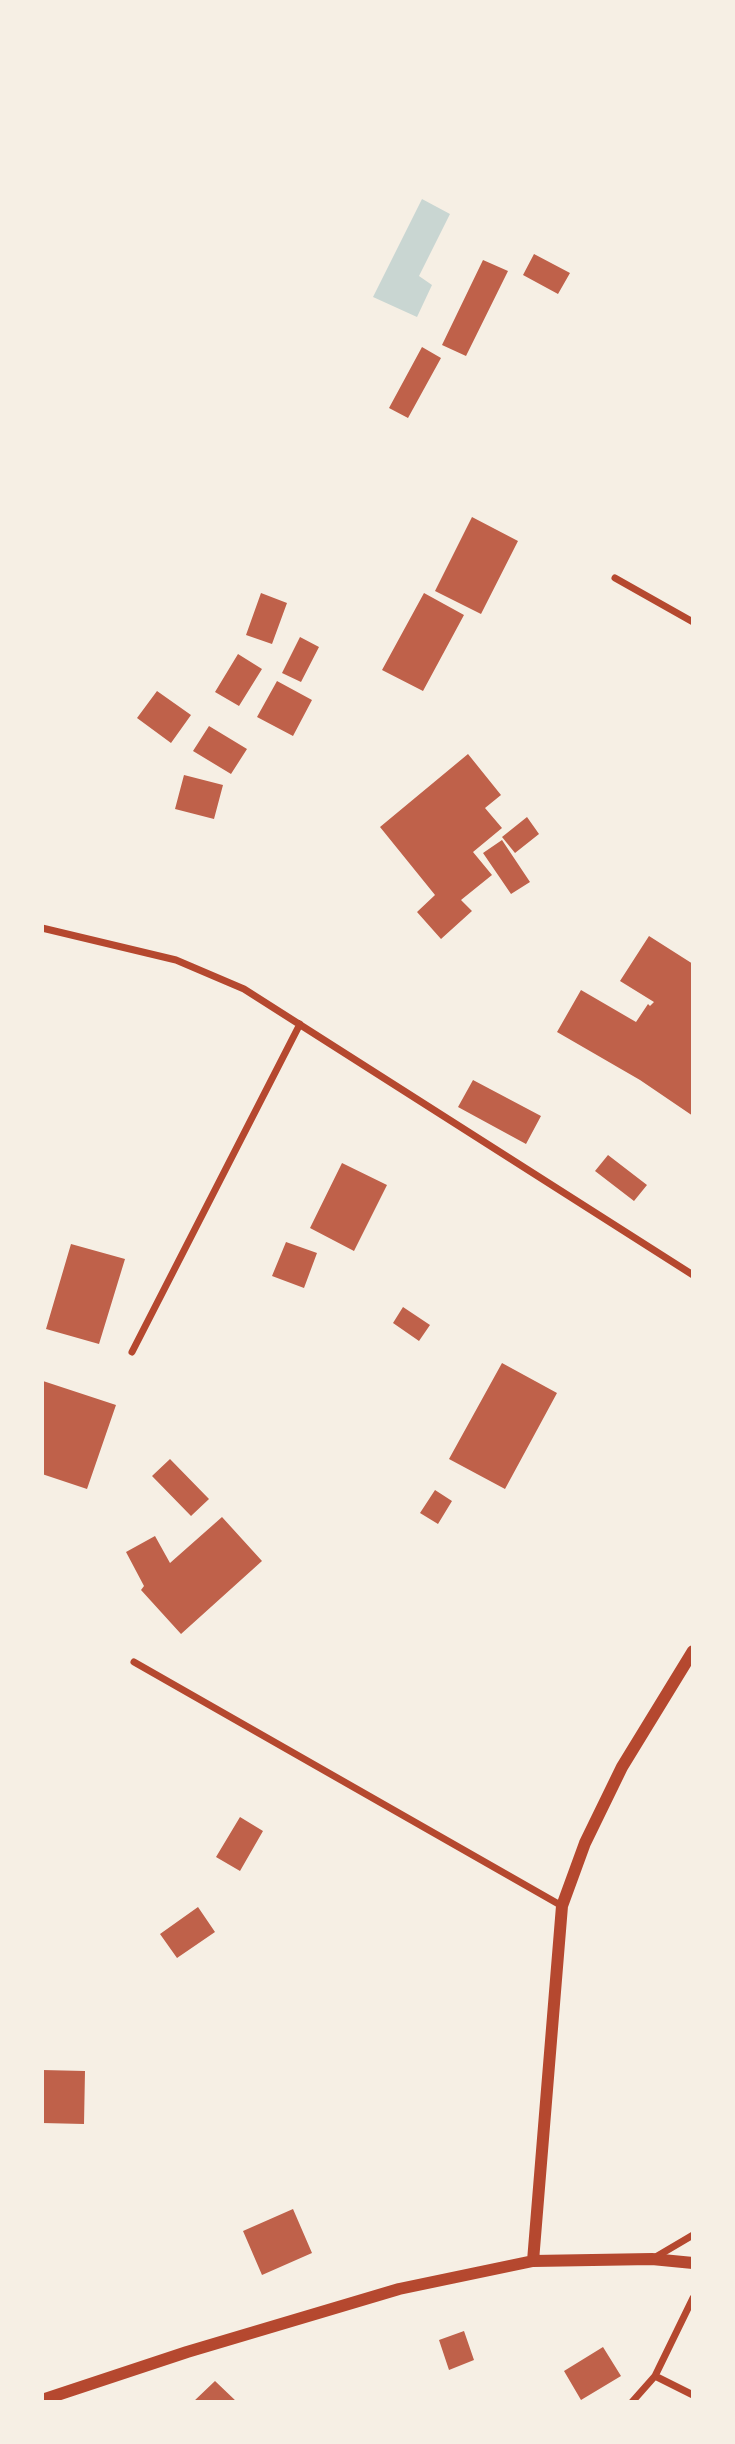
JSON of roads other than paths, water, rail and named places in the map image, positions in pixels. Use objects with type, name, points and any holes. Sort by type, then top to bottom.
[{"type":"street","points":[[615,578],[693,622]]},
{"type":"street","points":[[42,928],[176,960],[244,989],[693,1275]]},
{"type":"street","points":[[132,1352],[300,1024]]},
{"type":"street","points":[[533,2261],[562,1906],[585,1843],[622,1767],[693,1651]]},
{"type":"street","points":[[134,1662],[562,1906]]},
{"type":"street","points":[[652,2259],[693,2235]]},
{"type":"street","points":[[42,2400],[187,2352],[399,2289],[533,2261],[652,2259],[693,2263]]},
{"type":"street","points":[[632,2402],[655,2376],[693,2298]]},
{"type":"street","points":[[655,2376],[693,2395]]}]
